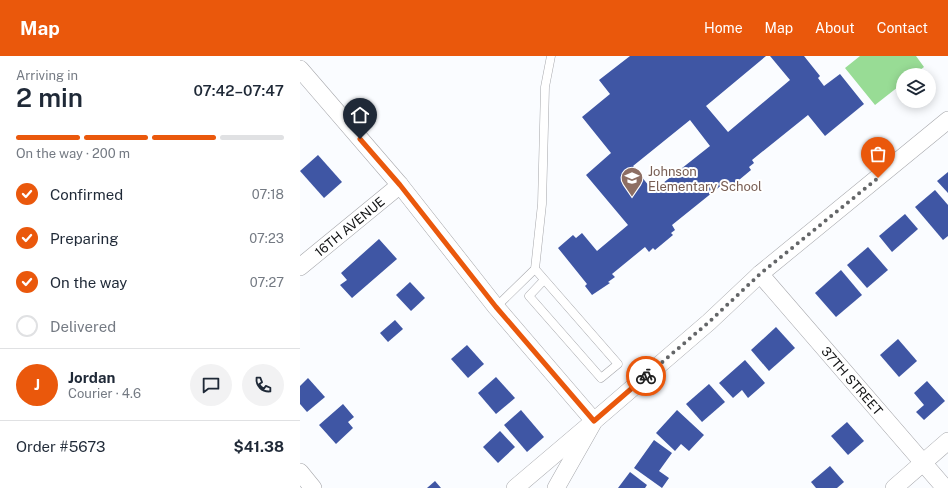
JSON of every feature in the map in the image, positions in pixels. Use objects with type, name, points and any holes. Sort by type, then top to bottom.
[{"type":"street","points":[[300,69],[400,185],[496,307],[594,421]]},
{"type":"street","points":[[515,488],[709,322],[760,274],[948,120]]},
{"type":"street","name":"16TH AVENUE","points":[[300,267],[400,185]]},
{"type":"street","name":"37TH STREET","points":[[760,274],[945,488]]},
{"type":"street","points":[[556,488],[594,421]]},
{"type":"street","points":[[894,488],[948,441]]},
{"type":"street","points":[[300,472],[313,488]]},
{"type":"lane","points":[[496,307],[535,269],[542,204],[545,87],[551,56]]},
{"type":"lane","points":[[535,269],[618,364],[601,378],[529,296],[544,280]]},
{"type":"green space","points":[[860,56],[916,56],[924,67],[896,68],[896,88],[875,105],[845,68]]},
{"type":"building","points":[[630,56],[766,56],[706,106],[728,132],[790,80],[770,56],[804,56],[820,76],[818,78],[824,86],[840,74],[864,104],[825,136],[808,115],[752,160],[754,163],[749,167],[751,170],[733,185],[731,182],[725,187],[723,184],[672,225],[675,230],[671,233],[673,235],[655,250],[653,248],[649,252],[645,247],[612,274],[615,277],[608,282],[610,283],[592,295],[585,286],[587,284],[558,248],[573,235],[576,238],[582,233],[597,251],[628,225],[586,175],[611,153],[582,117],[610,94],[599,80]],"holes":[[[690,120],[710,146],[653,191],[633,166]]]},
{"type":"building","points":[[318,155],[342,182],[324,198],[300,171]]},
{"type":"building","points":[[948,172],[948,193],[937,181]]},
{"type":"building","points":[[935,190],[948,205],[948,236],[943,240],[915,207]]},
{"type":"building","points":[[905,214],[918,229],[892,252],[879,236]]},
{"type":"building","points":[[379,239],[397,259],[352,298],[340,285],[347,280],[341,273]]},
{"type":"building","points":[[868,247],[888,270],[867,288],[847,265]]},
{"type":"building","points":[[841,270],[862,295],[836,317],[815,293]]},
{"type":"building","points":[[410,282],[425,298],[411,311],[396,295]]},
{"type":"building","points":[[395,320],[403,329],[388,342],[380,333]]},
{"type":"building","points":[[776,327],[795,348],[769,371],[751,350]]},
{"type":"building","points":[[898,339],[917,361],[899,377],[880,355]]},
{"type":"building","points":[[467,345],[484,364],[468,378],[451,359]]},
{"type":"building","points":[[745,360],[765,383],[748,398],[742,390],[733,398],[719,383]]},
{"type":"building","points":[[496,377],[515,398],[496,414],[478,393]]},
{"type":"building","points":[[308,378],[325,397],[307,412],[300,404],[300,386]]},
{"type":"building","points":[[927,381],[945,401],[924,420],[916,412],[924,405],[914,393]]},
{"type":"building","points":[[709,384],[725,402],[702,422],[686,404]]},
{"type":"building","points":[[343,404],[354,417],[348,422],[353,428],[336,444],[319,425]]},
{"type":"building","points":[[521,410],[544,437],[527,452],[504,425]]},
{"type":"building","points":[[677,410],[704,435],[689,451],[681,444],[675,451],[656,433]]},
{"type":"building","points":[[847,422],[864,441],[848,455],[831,436]]},
{"type":"building","points":[[500,431],[515,447],[498,463],[483,447]]},
{"type":"building","points":[[654,440],[672,453],[659,471],[669,478],[662,488],[634,468]]},
{"type":"building","points":[[830,466],[844,482],[837,488],[816,488],[811,482]]},
{"type":"building","points":[[630,472],[647,485],[645,488],[618,488]]},
{"type":"building","points":[[435,481],[441,488],[427,488]]},
{"type":"way so far","points":[[646,376],[709,322],[760,274],[878,178]]},
{"type":"place","name":"Johnson Elementary School","points":[[632,198]]},
{"type":"route","points":[[360,139],[400,185],[496,307],[594,421],[646,376]]}]
